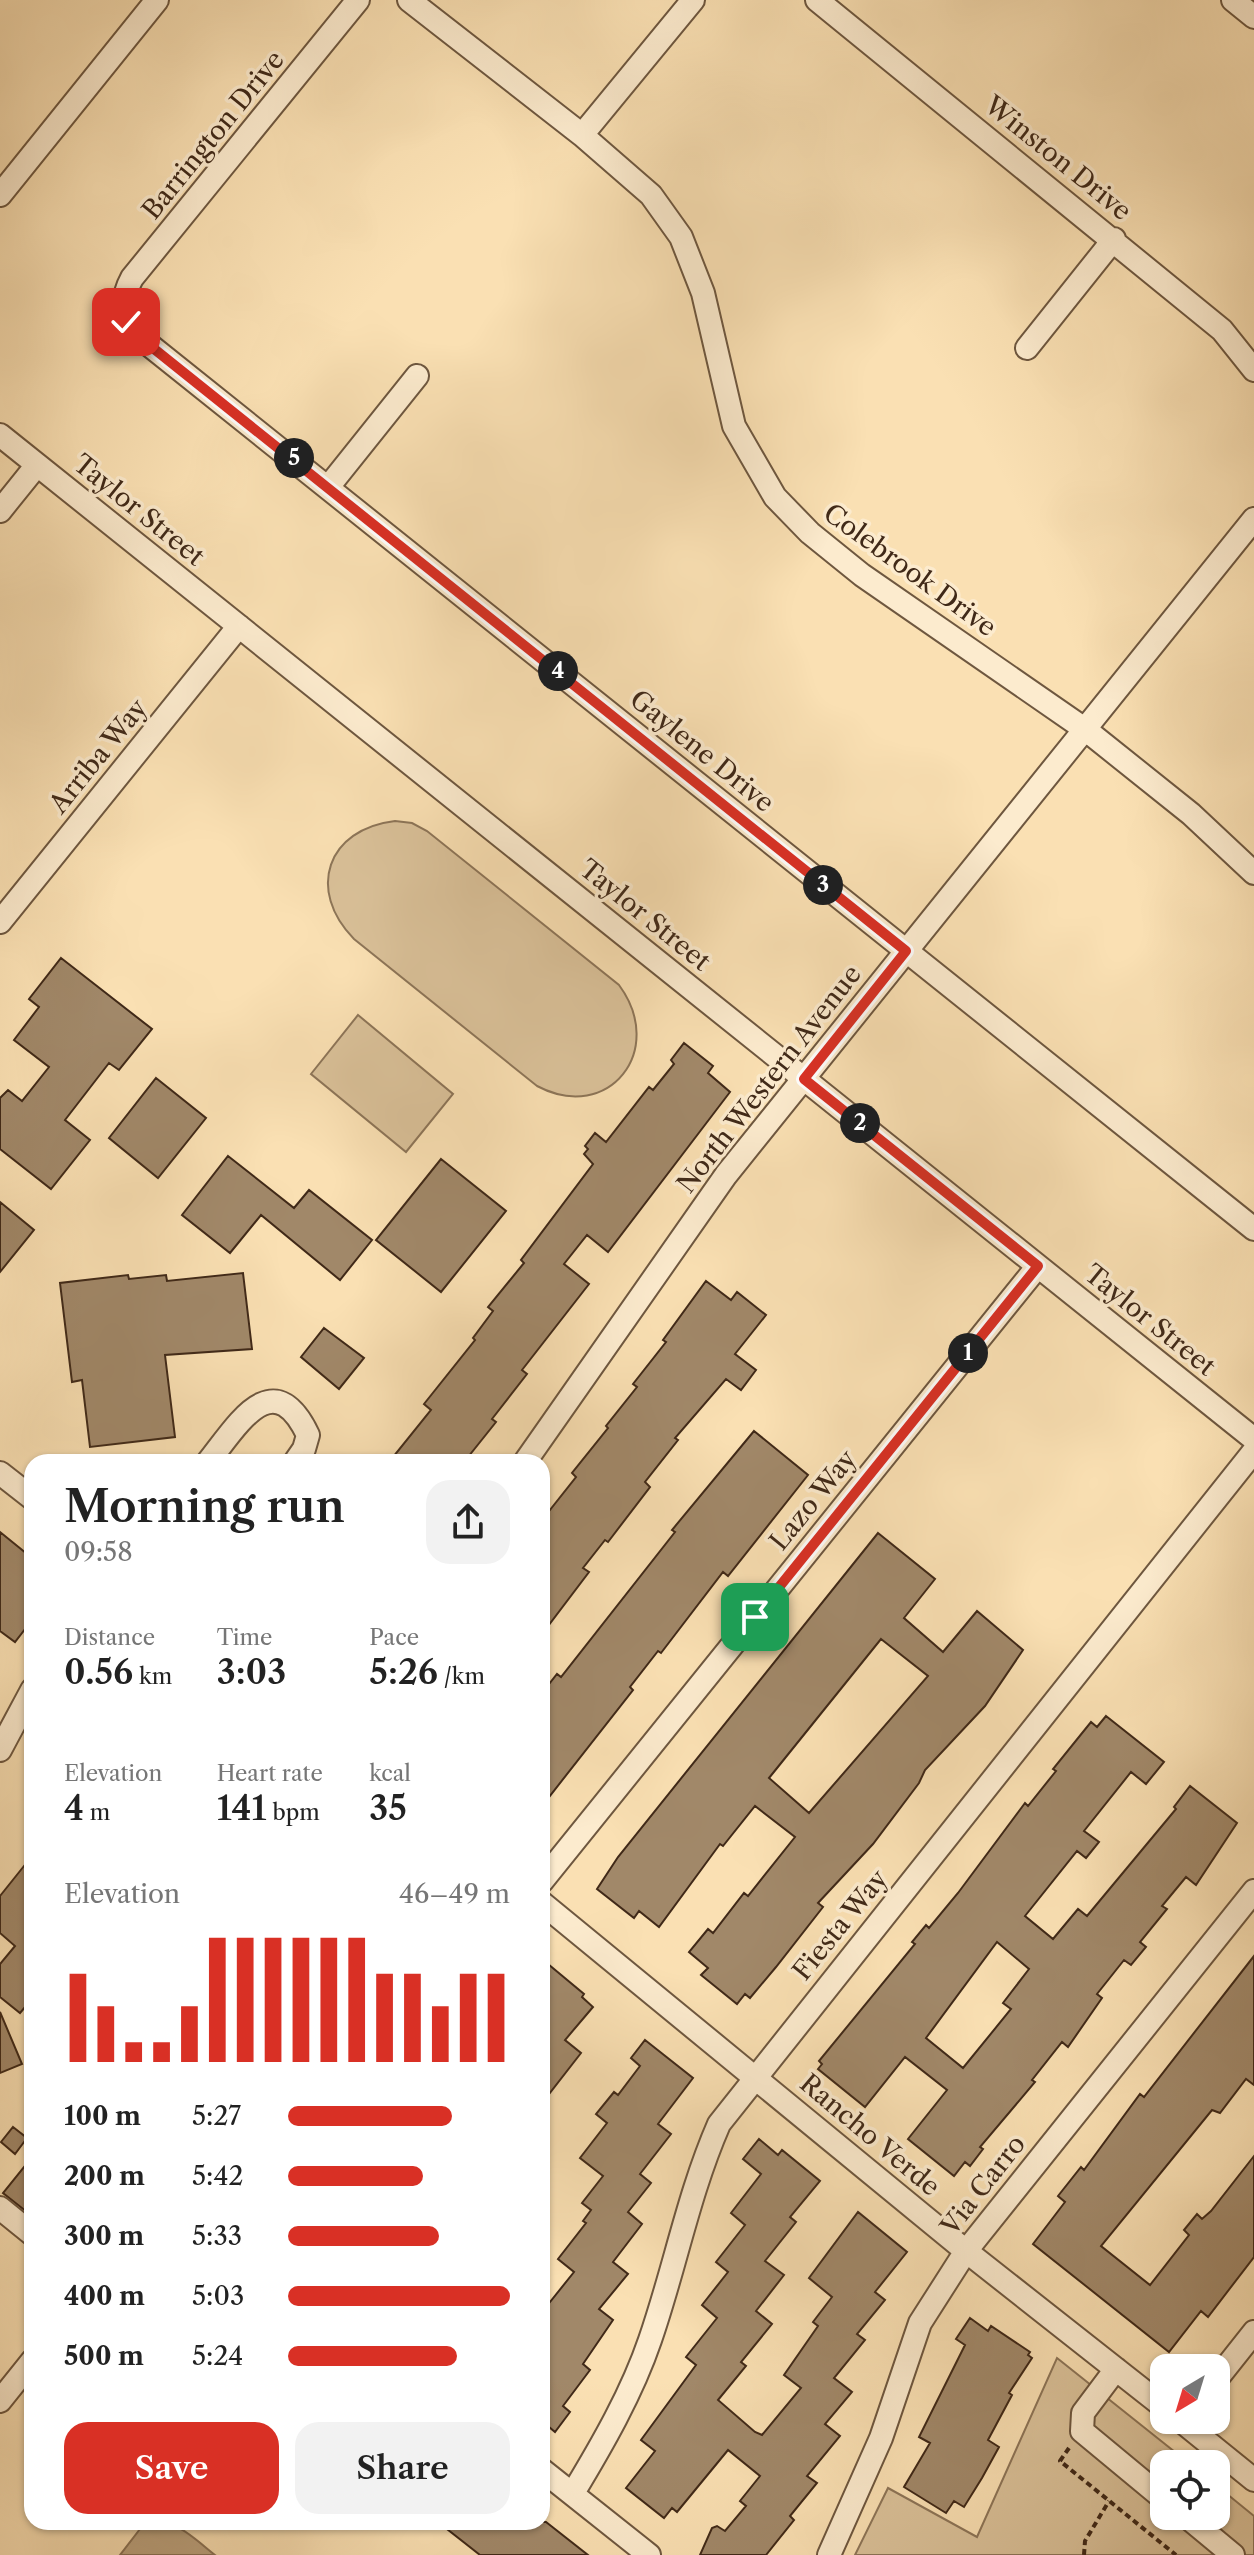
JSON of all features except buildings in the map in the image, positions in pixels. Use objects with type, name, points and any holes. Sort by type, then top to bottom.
[{"type":"street","points":[[0,195],[157,0]]},
{"type":"street","name":"Barrington Drive","points":[[124,311],[125,290],[132,278],[358,0]]},
{"type":"street","name":"Colebrook Drive","points":[[409,0],[643,186],[681,237],[703,293],[734,426],[775,497],[810,533],[862,575],[1086,730],[1191,814],[1254,873]]},
{"type":"street","points":[[582,135],[693,0]]},
{"type":"street","name":"Winston Drive","points":[[817,0],[1222,330],[1254,370]]},
{"type":"street","points":[[1233,0],[1254,17]]},
{"type":"street","points":[[1027,348],[1114,239]]},
{"type":"street","name":"Gaylene Drive","points":[[124,311],[126,322],[138,336],[1254,1229]]},
{"type":"street","points":[[329,486],[417,376]]},
{"type":"street","name":"Taylor Street","points":[[0,435],[1254,1439]]},
{"type":"street","points":[[0,511],[37,465]]},
{"type":"street","name":"North Western Avenue","points":[[531,1454],[726,1175],[1254,519]]},
{"type":"street","name":"Arriba Way","points":[[0,922],[239,626]]},
{"type":"street","name":"Lazo Way","points":[[550,1871],[1038,1266]]},
{"type":"street","points":[[214,1454],[252,1407],[269,1401],[290,1408],[308,1435],[301,1454]]},
{"type":"street","name":"Fiesta Way","points":[[573,2493],[605,2439],[650,2341],[697,2174],[719,2124],[1254,1451]]},
{"type":"street","points":[[0,1473],[24,1492]]},
{"type":"street","points":[[0,1750],[24,1705]]},
{"type":"street","name":"Via Carro","points":[[829,2555],[881,2438],[920,2323],[966,2251],[1254,1891]]},
{"type":"street","name":"Rancho Verde","points":[[550,1909],[966,2251],[1150,2396]]},
{"type":"street","points":[[0,2208],[24,2228]]},
{"type":"street","points":[[1230,2362],[1254,2332]]},
{"type":"street","points":[[1116,2369],[1083,2413],[1082,2431],[1150,2487]]},
{"type":"street","points":[[1,2398],[24,2371]]},
{"type":"street","points":[[1198,2434],[1254,2480]]},
{"type":"street","points":[[550,2476],[649,2555]]},
{"type":"street","points":[[1203,2530],[1233,2555]]},
{"type":"path","points":[[1084,2555],[1085,2541],[1109,2501],[1176,2555]]},
{"type":"shaded area","points":[[395,821],[412,823],[427,831],[619,985],[632,1010],[637,1034],[633,1056],[623,1074],[607,1088],[587,1095],[563,1095],[537,1086],[354,939],[339,920],[331,901],[328,882],[331,865],[339,849],[353,836],[372,826]]},
{"type":"shaded area","points":[[358,1015],[453,1094],[406,1152],[311,1074]]},
{"type":"shaded area","points":[[1057,2358],[1172,2450],[1150,2450],[1150,2530],[1230,2530],[1230,2496],[1254,2516],[1254,2555],[855,2555],[888,2488],[977,2537]]},
{"type":"shaded area","points":[[139,2530],[182,2530],[215,2555],[120,2555]]},
{"type":"route","points":[[126,322],[138,336],[906,951],[804,1079],[1038,1266],[755,1617]]}]
